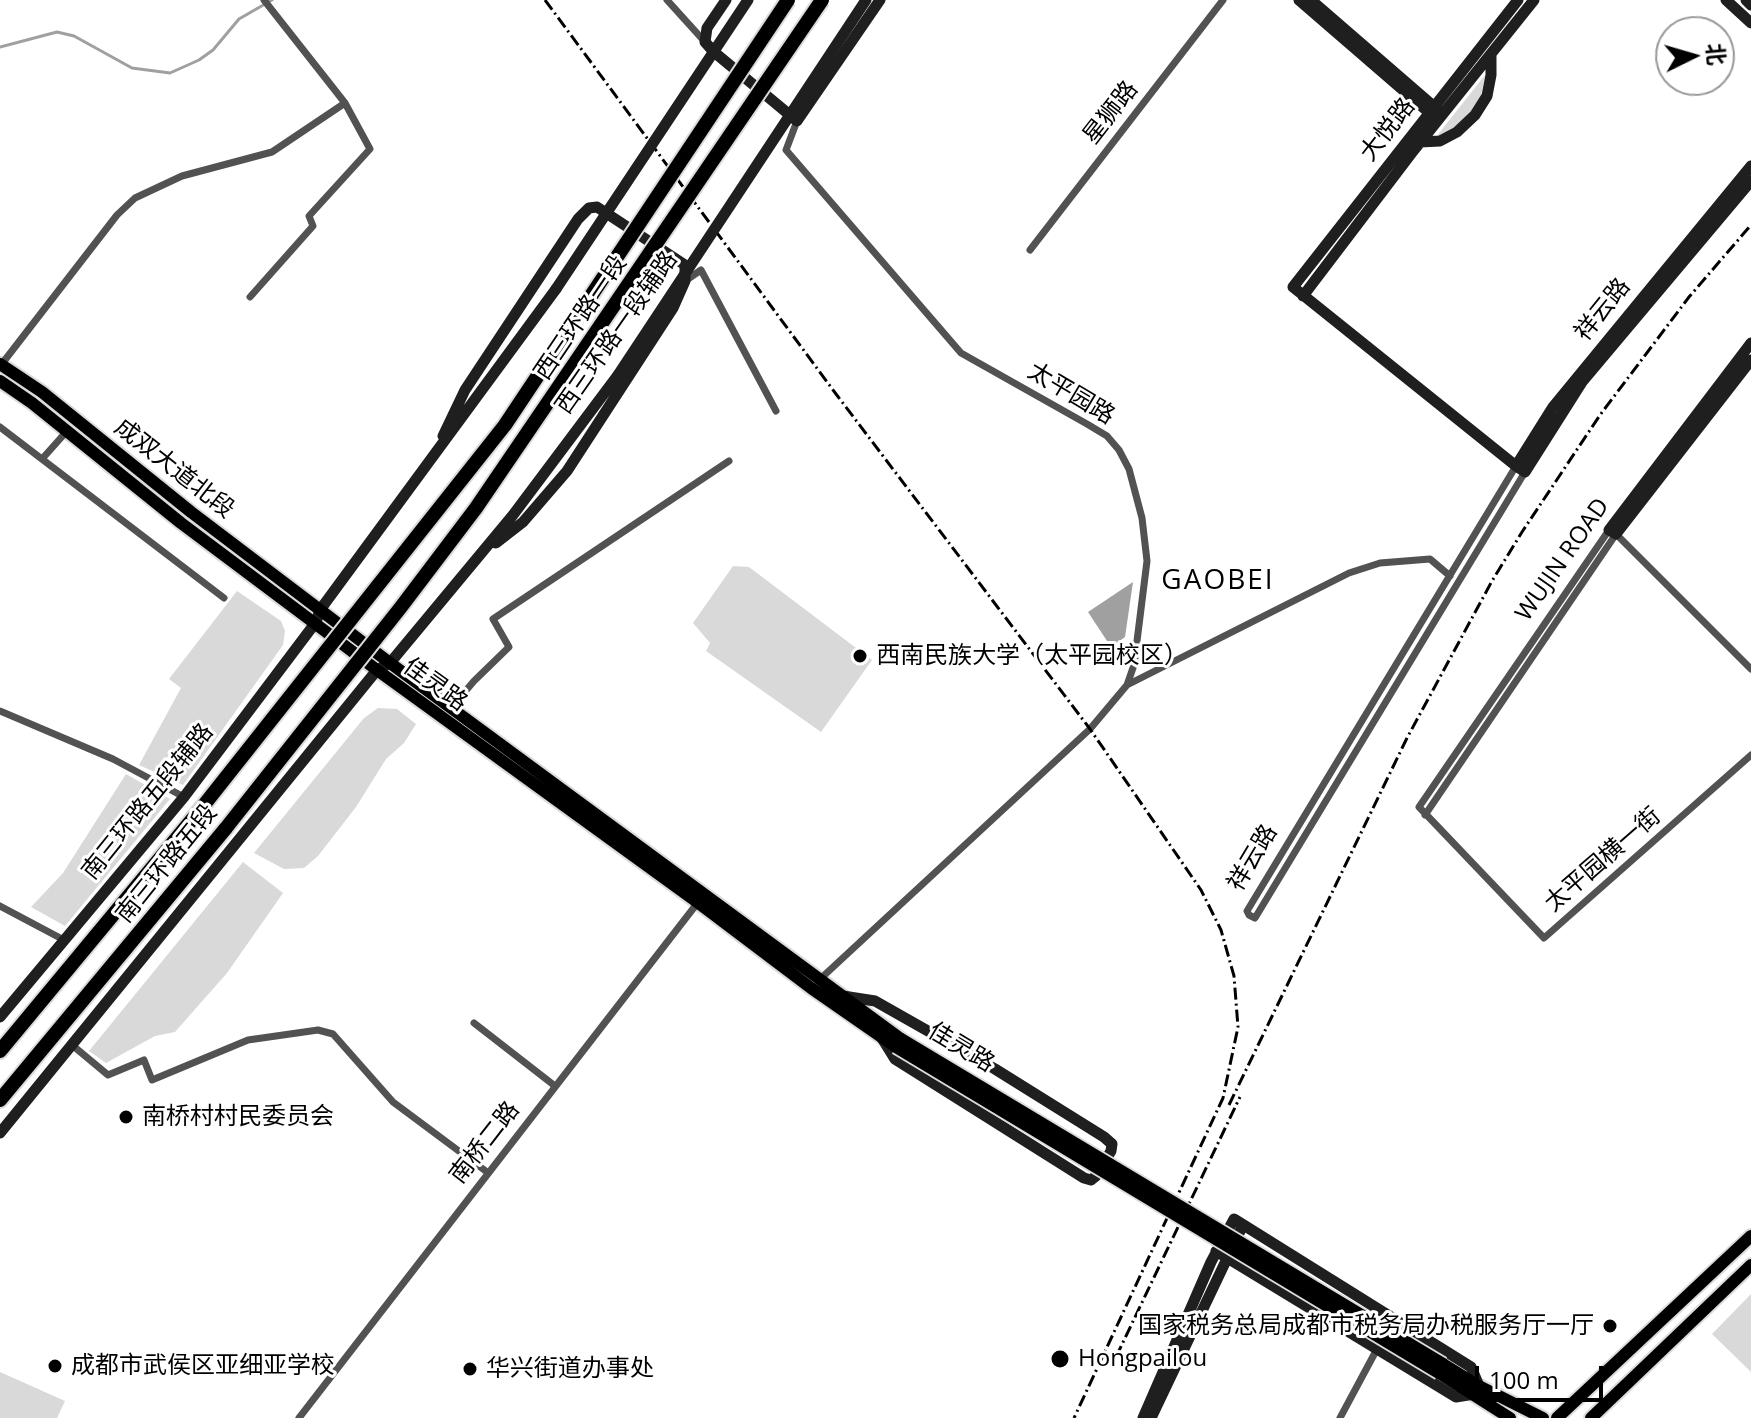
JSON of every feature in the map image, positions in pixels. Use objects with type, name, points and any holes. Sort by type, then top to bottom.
[{"type":"highway","name":"西三环路一段","points":[[341,634],[505,425],[788,0]]},
{"type":"highway","name":"西三环路一段","points":[[365,653],[476,508],[549,405],[822,0]]},
{"type":"highway","name":"南三环路五段","points":[[0,1051],[341,634]]},
{"type":"highway","name":"南三环路五段","points":[[0,1100],[226,828],[365,653]]},
{"type":"main road","name":"成双大道北段","points":[[0,365],[42,392],[318,616]]},
{"type":"main road","name":"成双大道北段","points":[[0,381],[181,523],[318,616]]},
{"type":"main road","name":"佳灵路","points":[[318,616],[451,708],[815,984],[881,1038],[899,1043]]},
{"type":"main road","name":"佳灵路","points":[[318,616],[377,670],[701,898]]},
{"type":"main road","name":"佳灵路","points":[[815,984],[840,996],[899,1043],[1441,1369],[1477,1390],[1543,1418]]},
{"type":"main road","points":[[1557,1418],[1751,1236]]},
{"type":"main road","points":[[1591,1418],[1751,1265]]},
{"type":"main road","name":"佳灵路","points":[[1477,1390],[1510,1418]]},
{"type":"street","points":[[667,0],[714,52],[797,121],[880,0]]},
{"type":"street","points":[[705,42],[707,28],[726,0]]},
{"type":"street","points":[[318,616],[556,289],[748,0]]},
{"type":"street","name":"西三环路一段辅路","points":[[377,670],[390,663],[477,559],[618,375],[866,0]]},
{"type":"street","name":"星狮路","points":[[1030,250],[1223,0]]},
{"type":"street","points":[[1299,0],[1436,114]]},
{"type":"street","points":[[1311,0],[1436,114]]},
{"type":"street","name":"大悦路","points":[[1303,296],[1293,287],[1436,114],[1518,0]]},
{"type":"street","points":[[1521,469],[1303,296],[1420,142],[1436,114],[1491,54],[1534,0]]},
{"type":"street","points":[[1726,0],[1751,23]]},
{"type":"street","points":[[1746,0],[1751,5]]},
{"type":"street","points":[[250,297],[313,226],[309,216],[370,149],[345,103],[267,3]]},
{"type":"street","points":[[1420,142],[1440,141],[1457,132],[1475,115],[1487,96],[1491,54]]},
{"type":"street","points":[[0,365],[117,215],[135,198],[182,176],[272,152],[345,103]]},
{"type":"street","name":"太平园路","points":[[797,121],[786,150],[961,353],[1107,436],[1119,450],[1129,469],[1142,518],[1147,561],[1134,665],[1127,685],[1090,729],[815,984]]},
{"type":"street","name":"祥云路","points":[[1751,166],[1553,407],[1521,469],[1255,918],[1249,915],[1247,911],[1450,576],[1521,469],[1582,382],[1751,181]]},
{"type":"street","points":[[432,459],[465,390],[578,219],[589,208],[597,207],[685,265],[685,281],[673,308],[567,471],[523,522],[477,559]]},
{"type":"street","points":[[685,281],[701,270],[776,411]]},
{"type":"street","name":"WUJIN ROAD","points":[[1419,807],[1751,343]]},
{"type":"street","name":"WUJIN ROAD","points":[[1425,815],[1613,532],[1751,360]]},
{"type":"street","points":[[0,427],[224,598]]},
{"type":"street","points":[[42,459],[67,431]]},
{"type":"street","points":[[451,708],[509,647],[493,619],[729,461]]},
{"type":"street","points":[[1613,532],[1751,669]]},
{"type":"street","points":[[1127,685],[1349,573],[1380,563],[1430,559],[1450,576]]},
{"type":"street","name":"南三环路五段辅路","points":[[0,1017],[184,797],[318,616]]},
{"type":"street","points":[[0,1133],[377,670]]},
{"type":"street","points":[[0,711],[113,759],[184,797]]},
{"type":"street","name":"太平园横一街","points":[[1419,807],[1544,938],[1751,755]]},
{"type":"street","name":"南桥二路","points":[[299,1418],[701,898]]},
{"type":"street","points":[[0,906],[64,940]]},
{"type":"street","points":[[840,996],[875,1001],[995,1069],[1104,1137],[1112,1144],[1111,1151],[1096,1176],[1091,1180],[1084,1178],[895,1059],[881,1038]]},
{"type":"street","points":[[474,1023],[555,1086]]},
{"type":"street","points":[[72,1045],[108,1075],[144,1060],[152,1080],[248,1040],[318,1030],[333,1034],[393,1102],[487,1172]]},
{"type":"street","points":[[1151,1418],[1234,1219],[1471,1367],[1477,1390],[1456,1397],[1221,1254]]},
{"type":"street","points":[[1143,1418],[1221,1254]]},
{"type":"street","points":[[1340,1418],[1377,1349]]},
{"type":"shaded area","points":[[1485,75],[1481,96],[1472,111],[1447,134],[1436,137]]},
{"type":"shaded area","points":[[733,566],[749,567],[872,660],[821,732],[706,651],[710,643],[693,623]]},
{"type":"shaded area","points":[[1133,582],[1125,637],[1111,647],[1088,612]]},
{"type":"shaded area","points":[[237,591],[281,621],[285,631],[283,645],[183,785],[139,765],[181,688],[169,679]]},
{"type":"shaded area","points":[[378,708],[397,709],[416,724],[404,743],[386,759],[356,807],[318,856],[304,868],[284,869],[254,853],[364,718]]},
{"type":"shaded area","points":[[126,774],[170,799],[65,926],[31,907],[63,873]]},
{"type":"shaded area","points":[[243,862],[283,893],[227,973],[175,1032],[155,1036],[106,1063],[89,1051]]},
{"type":"shaded area","points":[[1751,1294],[1751,1372],[1712,1334]]},
{"type":"shaded area","points":[[0,1372],[65,1401],[57,1418],[0,1418]]},
{"type":"waterway","points":[[0,47],[57,32],[74,36],[132,68],[170,73],[213,50],[239,19],[272,0]]},
{"type":"railway","points":[[545,0],[836,394],[1090,729],[1201,890],[1221,930],[1234,976],[1238,1027],[1223,1098],[1074,1418]]},
{"type":"railway","points":[[1229,1105],[1407,738],[1492,581],[1600,415],[1689,297],[1751,225]]},
{"type":"railway","points":[[1116,1357],[1240,1097]]},
{"type":"place","name":"西南民族大学（太平园校区）","points":[[860,656]]},
{"type":"place","name":"南桥村村民委员会","points":[[126,1117]]},
{"type":"place","name":"国家税务总局成都市税务局办税服务厅一厅","points":[[1610,1326]]},
{"type":"place","name":"Hongpailou","points":[[1060,1359]]},
{"type":"place","name":"成都市武侯区亚细亚学校","points":[[55,1366]]},
{"type":"place","name":"华兴街道办事处","points":[[470,1369]]},
{"type":"district","name":"GAOBEI","points":[[1218,581]]}]
